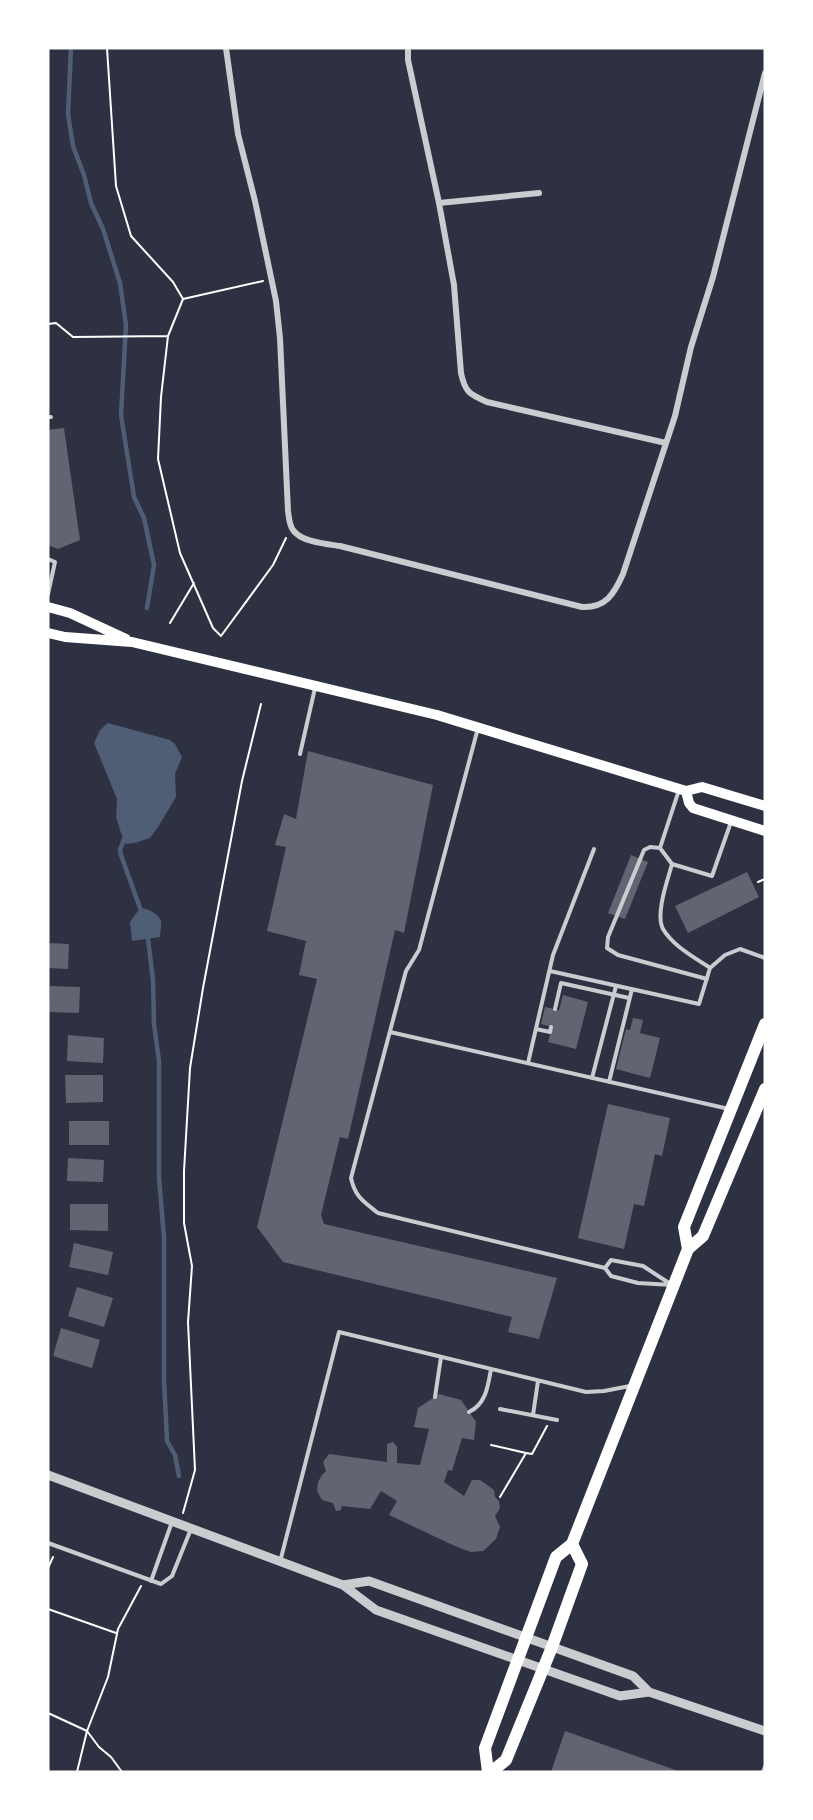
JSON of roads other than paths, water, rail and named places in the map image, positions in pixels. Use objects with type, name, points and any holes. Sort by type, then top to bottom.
[{"type":"main road","points":[[48,607],[70,613],[132,642]]},
{"type":"main road","points":[[48,633],[65,637],[132,642],[316,685],[437,715],[683,790],[702,787],[765,806]]},
{"type":"main road","points":[[683,790],[693,807],[765,831]]},
{"type":"main road","points":[[688,1249],[684,1227],[765,1024]]},
{"type":"main road","points":[[572,1544],[582,1564],[552,1647],[506,1760],[490,1772],[485,1748],[556,1557],[572,1544],[688,1249],[703,1236],[765,1089]]},
{"type":"street","points":[[226,48],[238,134],[272,279],[280,338],[288,511],[291,528],[297,534],[319,543],[340,546],[582,607],[595,608],[607,600],[623,574],[683,389],[691,347],[713,277],[765,73]]},
{"type":"street","points":[[408,48],[408,60],[454,285],[461,373],[463,384],[468,392],[487,402],[666,442]]},
{"type":"street","points":[[439,203],[539,193]]},
{"type":"street","points":[[48,1475],[343,1585],[376,1610],[620,1696],[649,1692]]},
{"type":"street","points":[[343,1585],[369,1581],[633,1676],[649,1692],[765,1731]]},
{"type":"lane","points":[[48,559],[55,561],[48,594]]},
{"type":"lane","points":[[300,754],[316,685]]},
{"type":"lane","points":[[478,727],[419,950],[406,970],[351,1178],[354,1191],[378,1213],[605,1268],[611,1276],[638,1283],[673,1285]]},
{"type":"lane","points":[[660,848],[683,790]]},
{"type":"lane","points":[[707,979],[618,955],[608,948],[608,938],[644,850],[650,847],[660,848],[672,864],[712,876],[732,820]]},
{"type":"lane","points":[[528,1064],[553,955],[594,849]]},
{"type":"lane","points":[[672,864],[661,902],[662,927],[681,949],[710,968]]},
{"type":"lane","points":[[550,971],[699,1004],[710,968],[725,955],[740,949],[765,958]]},
{"type":"lane","points":[[555,1009],[561,983],[629,998]]},
{"type":"lane","points":[[592,1078],[616,986]]},
{"type":"lane","points":[[609,1082],[632,989]]},
{"type":"lane","points":[[536,1029],[550,1032],[551,1026]]},
{"type":"lane","points":[[390,1032],[731,1110]]},
{"type":"lane","points":[[605,1268],[611,1260],[643,1266],[673,1285]]},
{"type":"lane","points":[[280,1562],[339,1332],[586,1392],[634,1386]]},
{"type":"lane","points":[[435,1397],[441,1357]]},
{"type":"lane","points":[[469,1412],[475,1409],[485,1397],[491,1369]]},
{"type":"lane","points":[[533,1415],[538,1380]]},
{"type":"lane","points":[[500,1409],[557,1420]]},
{"type":"lane","points":[[152,1581],[176,1523]]},
{"type":"lane","points":[[48,1543],[161,1584],[172,1576],[191,1529]]},
{"type":"lane","points":[[763,1772],[765,1767]]},
{"type":"water","points":[[108,723],[170,740],[182,757],[175,774],[176,797],[150,838],[135,843],[126,844],[121,833],[116,817],[117,799],[94,743],[100,730]]},
{"type":"water","points":[[140,908],[160,918],[160,937],[132,941],[130,922]]},
{"type":"waterway","points":[[71,48],[68,114],[73,146],[120,283],[126,325],[121,415],[134,497],[144,518],[154,565],[147,608]]},
{"type":"waterway","points":[[124,839],[120,850],[121,855],[140,908]]},
{"type":"waterway","points":[[148,939],[159,1061],[159,1177],[164,1238],[164,1380],[167,1441],[175,1455],[179,1476]]}]
